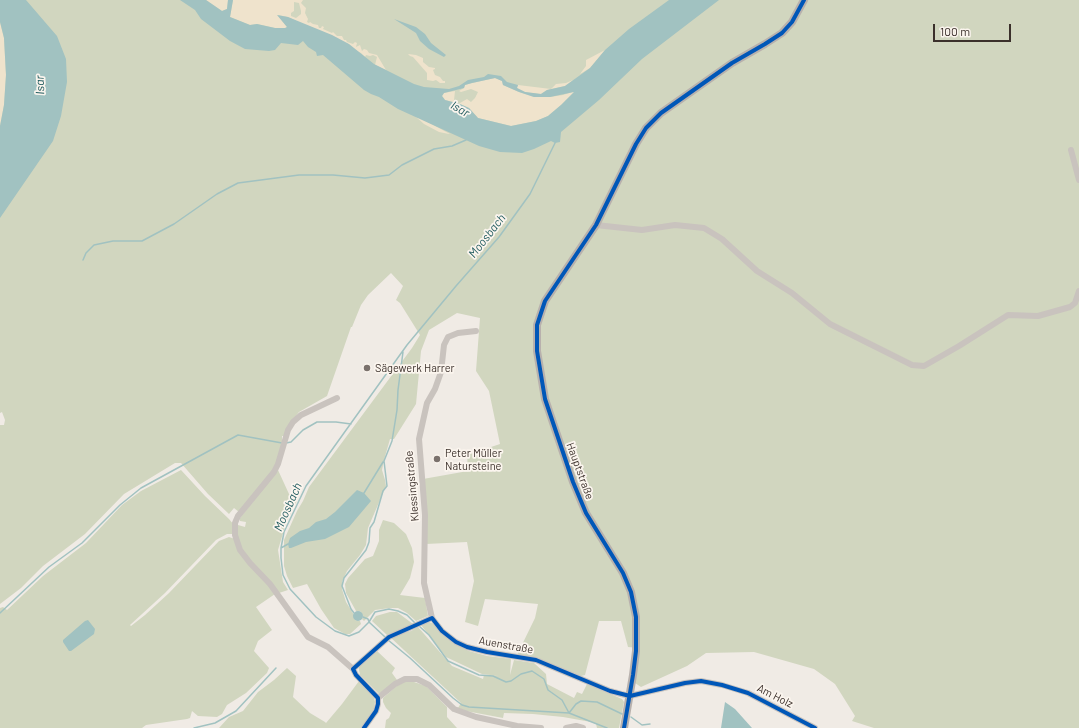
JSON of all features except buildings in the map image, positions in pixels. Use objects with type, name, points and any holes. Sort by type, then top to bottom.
[{"type":"main road","name":"Hauptstraße","points":[[624,728],[633,675],[636,637],[636,618],[631,592],[623,573],[586,512],[572,482],[545,399],[537,351],[537,325],[545,301],[596,225],[636,144],[646,128],[661,113],[732,63],[782,33],[792,22],[804,0]]},
{"type":"street","points":[[1071,150],[1079,180]]},
{"type":"street","points":[[596,225],[642,230],[675,225],[704,228],[722,239],[757,271],[792,293],[830,324],[912,365],[924,366],[1008,315],[1038,316],[1070,307],[1075,303],[1079,291]]},
{"type":"street","name":"Klessingstraße","points":[[432,618],[424,583],[425,515],[419,439],[427,403],[435,389],[441,372],[444,345],[448,337],[458,333],[476,331]]},
{"type":"street","points":[[337,398],[300,415],[293,422],[288,430],[278,464],[274,472],[238,516],[235,523],[235,535],[240,550],[270,584],[308,637],[328,647],[353,669],[356,675],[378,698],[376,711],[364,728]]},
{"type":"street","points":[[353,669],[387,639],[413,627],[420,622],[432,618]]},
{"type":"street","name":"Auenstraße","points":[[432,618],[442,631],[456,642],[468,647],[487,652],[536,660],[549,664],[610,691],[630,696]]},
{"type":"street","points":[[378,698],[395,684],[405,679],[417,679],[429,685],[454,709],[476,717],[517,726],[541,728]]},
{"type":"street","name":"Am Holz","points":[[630,696],[685,683],[701,681],[722,685],[748,693],[815,728]]},
{"type":"street","points":[[566,728],[576,726],[583,728]]},
{"type":"green space","points":[[0,0],[1079,0],[1079,728],[874,728],[852,721],[855,716],[835,684],[814,669],[754,652],[706,653],[687,666],[641,687],[635,683],[639,648],[628,647],[621,621],[599,621],[585,675],[581,676],[517,655],[535,618],[538,604],[485,599],[478,626],[465,622],[474,581],[467,542],[426,544],[423,479],[468,471],[467,455],[500,444],[489,391],[476,371],[480,318],[457,313],[429,330],[421,351],[416,404],[394,439],[390,439],[382,470],[386,486],[368,528],[366,545],[347,571],[342,582],[342,589],[346,602],[354,615],[355,620],[360,621],[361,624],[350,634],[345,634],[334,628],[307,584],[293,588],[284,566],[284,540],[309,487],[412,348],[420,335],[400,303],[396,300],[403,286],[391,273],[368,295],[361,305],[351,327],[327,396],[299,412],[288,427],[284,436],[282,436],[283,441],[274,469],[239,512],[234,508],[229,514],[208,494],[181,463],[175,463],[124,494],[85,534],[43,566],[21,588],[0,604],[0,425],[4,425],[5,420],[2,412],[0,413]]},
{"type":"green space","points":[[181,470],[234,525],[233,534],[227,534],[216,540],[165,593],[130,625],[131,626],[145,615],[169,593],[219,541],[229,537],[235,539],[275,594],[256,607],[272,630],[258,641],[254,651],[269,668],[267,673],[246,693],[227,705],[222,714],[217,717],[198,716],[192,711],[190,718],[146,725],[142,728],[0,728],[0,608],[3,607],[7,610],[43,576],[86,543],[122,505],[141,491]]},
{"type":"green space","points":[[278,470],[289,494],[298,498],[286,523],[278,550],[283,582],[288,590],[279,593],[242,550],[238,538],[238,525],[245,527],[246,522],[240,521],[240,518]]},
{"type":"green space","points":[[383,520],[394,523],[406,534],[412,548],[414,562],[410,578],[400,595],[425,598],[428,616],[416,621],[407,613],[398,608],[390,608],[375,610],[364,621],[362,619],[362,614],[360,611],[356,611],[346,593],[345,584],[348,578],[365,559],[373,556],[379,541],[379,530]]},
{"type":"green space","points":[[390,612],[397,612],[413,624],[387,635],[372,621],[376,616]]},
{"type":"green space","points":[[429,622],[434,624],[453,643],[469,651],[487,656],[511,659],[510,675],[514,660],[534,663],[546,674],[547,684],[574,698],[577,692],[582,694],[587,684],[622,699],[624,702],[619,728],[597,728],[596,724],[591,722],[533,714],[504,713],[503,718],[458,708],[461,703],[390,637],[411,631],[418,627],[452,666],[483,679],[484,675],[498,676],[482,674],[446,657],[421,625]]},
{"type":"green space","points":[[376,650],[395,668],[392,673],[397,680],[379,694],[360,675],[359,670],[359,666]]},
{"type":"green space","points":[[287,668],[296,676],[293,697],[310,713],[326,723],[359,681],[374,698],[374,709],[362,728],[219,728],[229,717],[243,711],[258,692]]},
{"type":"green space","points":[[408,680],[426,686],[447,707],[447,717],[457,728],[385,728],[386,720],[389,718],[391,713],[386,708],[383,698],[400,683]]},
{"type":"sand","points":[[206,0],[228,0],[227,9],[222,11]]},
{"type":"sand","points":[[233,0],[303,0],[301,3],[306,8],[305,13],[308,19],[307,22],[318,25],[319,28],[322,26],[324,27],[323,29],[332,33],[333,32],[337,36],[342,36],[347,42],[353,44],[355,42],[357,43],[356,47],[360,45],[362,51],[364,49],[369,53],[377,55],[386,70],[375,65],[377,57],[373,55],[366,55],[365,57],[361,53],[288,17],[278,15],[287,27],[275,28],[257,24],[250,25],[230,17]],"holes":[[[294,2],[299,3],[301,14],[296,18],[291,16],[291,13],[294,11]]]},
{"type":"sand","points":[[0,22],[4,38],[6,75],[4,105],[0,126]]},
{"type":"sand","points":[[605,50],[590,68],[580,74],[586,66],[586,60]]},
{"type":"sand","points":[[408,54],[423,58],[423,62],[429,67],[435,68],[433,70],[435,75],[445,81],[445,83],[440,83],[436,80],[427,80],[427,73],[413,57]]},
{"type":"sand","points":[[495,78],[502,81],[503,85],[534,97],[550,97],[575,91],[548,116],[536,121],[511,126],[478,118],[469,108],[456,103],[460,103],[467,99],[471,102],[478,92],[471,89],[461,92],[459,91],[464,88],[465,85]]},
{"type":"sand","points":[[573,80],[565,86],[547,90],[541,94],[525,92],[517,88],[518,85],[551,89],[556,84],[566,83]]},
{"type":"sand","points":[[455,91],[454,100],[456,103],[445,100],[442,96],[444,93]]},
{"type":"sand","points":[[415,116],[450,134],[439,132],[424,124]]},
{"type":"water","name":"Isar","points":[[0,0],[26,0],[57,36],[66,59],[67,82],[61,116],[53,141],[0,218],[0,126],[4,105],[6,75],[4,38],[0,22]]},
{"type":"water","name":"Isar","points":[[180,0],[206,0],[222,11],[227,9],[228,0],[233,0],[230,17],[250,25],[257,24],[275,28],[285,28],[287,27],[277,15],[288,17],[332,35],[349,44],[374,64],[414,84],[424,87],[449,89],[459,86],[468,80],[484,77],[488,74],[501,76],[507,82],[518,85],[517,88],[525,92],[541,94],[547,90],[565,86],[590,68],[605,50],[629,29],[669,0],[719,0],[642,59],[599,100],[561,132],[560,142],[555,143],[551,141],[522,153],[500,152],[479,146],[398,109],[379,97],[364,90],[323,55],[317,56],[316,52],[308,47],[303,41],[298,45],[281,43],[275,50],[269,51],[245,49],[230,41],[201,19],[195,10]],"holes":[[[495,78],[502,81],[503,85],[534,97],[550,97],[574,92],[548,116],[536,121],[511,126],[478,118],[469,108],[445,100],[442,96],[444,93],[464,88],[465,85],[472,83]]]},
{"type":"water","points":[[394,19],[416,27],[425,34],[431,43],[446,55],[444,57],[429,49],[420,41],[416,33]]},
{"type":"water","points":[[357,490],[364,493],[371,501],[349,527],[325,539],[306,542],[289,548],[288,544],[290,538],[300,531],[309,528],[316,522],[326,519]]},
{"type":"water","points":[[358,611],[363,616],[358,621],[353,616]]},
{"type":"water","points":[[88,620],[95,629],[94,634],[69,651],[63,640]]},
{"type":"water","points":[[725,702],[735,709],[752,728],[721,728]]},
{"type":"waterway","points":[[83,260],[86,253],[94,245],[113,241],[142,241],[174,224],[217,194],[238,183],[299,175],[333,175],[365,178],[389,175],[402,165],[434,149],[452,146],[466,140]]},
{"type":"waterway","name":"Moosbach","points":[[416,624],[407,615],[389,609],[375,612],[369,622],[359,632],[349,636],[335,631],[316,617],[290,589],[283,575],[281,558],[284,532],[306,486],[407,345],[499,237],[530,194],[556,141]]},
{"type":"waterway","name":"Moosbach","points":[[354,613],[342,586],[344,578],[366,550],[369,542],[370,528],[374,522],[383,491],[387,486],[384,461],[392,441],[403,352]]},
{"type":"waterway","points":[[286,443],[291,442],[303,430],[317,422],[351,424]]},
{"type":"waterway","points":[[0,613],[49,567],[82,543],[120,505],[141,488],[238,435],[282,443]]},
{"type":"waterway","points":[[364,493],[383,462]]},
{"type":"waterway","name":"Moosbach","points":[[281,548],[288,544]]},
{"type":"waterway","points":[[363,617],[368,619],[369,622],[385,637]]},
{"type":"waterway","name":"Moosbach","points":[[419,626],[429,635],[448,661],[479,675],[493,676],[506,682],[511,681],[521,674],[532,671],[544,679],[548,690],[562,700],[569,713],[607,728]]},
{"type":"waterway","points":[[388,640],[462,705],[469,707],[569,713],[576,704],[581,701],[597,702],[622,714]]},
{"type":"waterway","points":[[194,728],[215,723],[236,711],[276,668]]},
{"type":"waterway","points":[[631,717],[642,725],[650,724]]},
{"type":"cycle path","points":[[624,728],[636,651],[636,617],[631,592],[623,573],[586,513],[573,482],[545,399],[537,351],[537,325],[545,301],[596,225],[636,144],[646,128],[661,113],[732,63],[782,33],[792,22],[804,0]]},
{"type":"cycle path","points":[[364,728],[376,711],[378,698],[356,675],[353,669],[389,637],[432,618],[442,631],[456,642],[467,647],[487,652],[536,660],[610,691],[630,696],[685,683],[701,681],[722,685],[748,693],[815,728]]},
{"type":"place","name":"Sägewerk Harrer","points":[[367,368]]},
{"type":"place","name":"Peter Müller Natursteine","points":[[437,459]]}]
